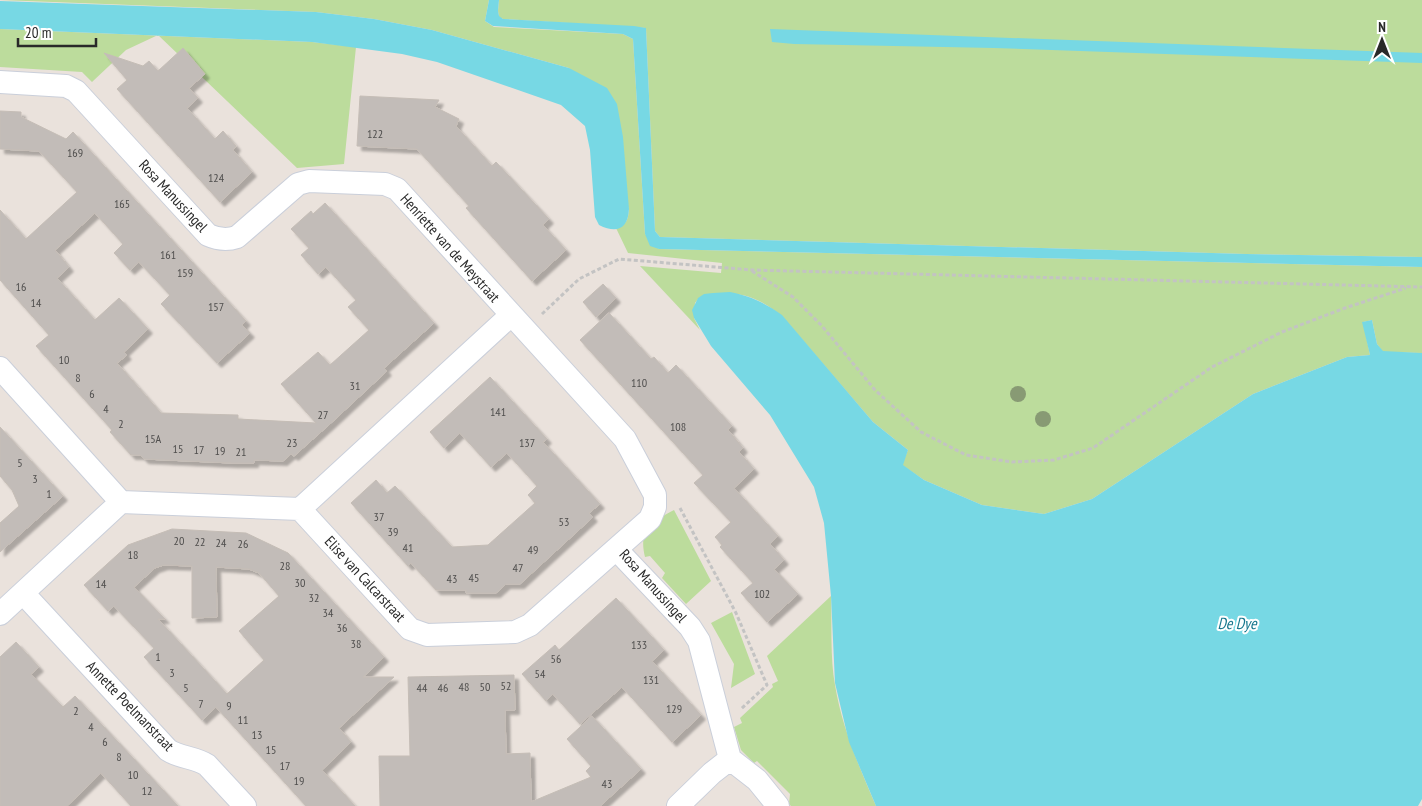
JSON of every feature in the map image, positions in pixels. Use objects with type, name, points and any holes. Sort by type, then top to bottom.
[{"type":"street","name":"Rosa Manussingel","points":[[0,82],[66,86],[76,91],[208,235],[214,237],[230,239],[237,237],[298,184],[310,181],[385,184]]},
{"type":"street","name":"Henriette van de Meystraat","points":[[385,184],[397,189],[518,323]]},
{"type":"street","points":[[0,614],[121,502],[300,509],[518,323],[625,439],[655,495]]},
{"type":"street","points":[[0,368],[121,502]]},
{"type":"street","name":"Rosa Manussingel","points":[[655,495],[655,507],[650,519],[616,549],[690,627],[699,641],[730,759]]},
{"type":"street","name":"Elise van Calcarstraat","points":[[300,509],[410,630],[427,635],[515,632],[530,625],[616,549]]},
{"type":"street","name":"Annette Poelmanstraat","points":[[23,593],[168,750],[200,760],[207,765],[245,806]]},
{"type":"street","points":[[678,806],[712,773],[730,759],[757,780],[778,806]]},
{"type":"path","points":[[518,323],[579,279],[619,259],[752,270],[1422,287]]},
{"type":"path","points":[[752,270],[793,297],[822,326],[875,390],[921,432],[966,455],[1012,462],[1054,460],[1093,448],[1212,367],[1282,332],[1345,308],[1410,287]]},
{"type":"path","points":[[655,495],[678,505],[736,613],[767,685],[722,727]]},
{"type":"green space","points":[[0,0],[489,0],[485,21],[494,27],[623,34],[633,39],[645,234],[659,249],[1422,267],[1422,353],[1383,352],[1377,344],[1372,320],[1363,322],[1370,355],[1347,357],[1253,394],[1092,499],[1044,514],[982,505],[924,480],[902,465],[908,450],[873,422],[782,316],[766,305],[743,295],[726,293],[704,295],[695,303],[694,318],[700,330],[640,266],[721,273],[722,263],[628,253],[616,228],[623,225],[626,221],[629,209],[569,68],[432,30],[374,19],[316,12]]},
{"type":"green space","points":[[499,0],[1422,0],[1422,257],[1246,254],[660,237],[655,231],[646,28],[503,19],[499,17]]},
{"type":"green space","points":[[0,29],[157,36],[126,50],[92,82],[82,72],[0,67]]},
{"type":"green space","points":[[159,36],[312,42],[356,47],[344,164],[297,168]]},
{"type":"green space","points":[[674,510],[711,581],[686,604],[662,578],[665,573],[650,556],[645,557],[643,547],[645,533],[653,523]]},
{"type":"green space","points":[[831,596],[832,664],[838,701],[852,747],[876,806],[791,806],[789,804],[790,794],[757,761],[754,763],[741,750],[734,727],[742,723],[740,718],[773,687],[772,684],[778,681],[767,656]]},
{"type":"green space","points":[[732,612],[755,674],[731,688],[734,664],[711,623]]},
{"type":"water","points":[[489,0],[499,0],[499,16],[503,19],[646,28],[655,231],[660,237],[1246,254],[1422,257],[1422,267],[659,249],[650,246],[645,234],[633,39],[623,34],[493,26],[485,21]]},
{"type":"water","points":[[0,1],[316,12],[374,19],[432,30],[569,68],[607,88],[617,104],[623,137],[628,216],[624,225],[620,228],[611,229],[599,225],[595,217],[590,150],[585,126],[561,105],[437,62],[402,54],[312,42],[0,29]]},
{"type":"water","points":[[770,29],[1422,53],[1422,63],[994,48],[794,44],[772,42]]},
{"type":"water","name":"De Dye","points":[[730,292],[758,301],[782,315],[873,422],[908,450],[903,465],[924,480],[982,505],[1044,514],[1092,499],[1253,394],[1347,357],[1370,355],[1362,322],[1372,320],[1377,344],[1383,351],[1422,353],[1422,799],[1418,806],[876,806],[849,742],[835,683],[831,596],[824,523],[814,487],[770,415],[711,346],[694,318],[692,310],[698,298],[704,294]]},
{"type":"building","points":[[183,48],[205,74],[189,88],[198,98],[187,108],[215,139],[223,131],[236,146],[233,150],[252,172],[220,202],[117,89],[127,80],[104,53],[143,66],[149,61],[158,71]]},
{"type":"building","points":[[360,96],[439,100],[435,107],[459,119],[456,126],[492,166],[496,162],[549,219],[543,225],[566,250],[532,281],[466,208],[469,206],[417,149],[357,146]]},
{"type":"building","points":[[0,111],[21,112],[21,117],[66,139],[73,132],[246,321],[242,325],[250,333],[217,363],[161,304],[170,295],[139,262],[130,270],[114,253],[123,244],[95,213],[55,250],[69,267],[57,278],[95,320],[119,298],[148,329],[124,352],[127,355],[117,363],[161,413],[238,415],[238,419],[316,423],[281,384],[318,352],[330,365],[369,330],[348,307],[356,300],[326,267],[318,274],[301,255],[309,248],[291,229],[311,211],[313,214],[325,203],[434,323],[384,368],[387,371],[331,423],[294,456],[291,454],[283,461],[254,460],[254,463],[232,463],[144,459],[140,455],[131,455],[110,432],[112,430],[36,346],[49,335],[0,280],[0,210],[26,239],[77,192],[39,151],[0,149]]},
{"type":"building","points":[[603,284],[616,298],[596,317],[583,302]]},
{"type":"building","points":[[609,313],[651,359],[654,357],[668,373],[676,365],[732,426],[728,430],[743,448],[739,452],[754,469],[734,488],[778,536],[770,544],[784,560],[774,569],[798,594],[767,622],[741,593],[753,583],[720,547],[722,545],[715,537],[731,522],[694,483],[703,475],[580,340]]},
{"type":"building","points":[[490,377],[547,439],[543,442],[600,504],[589,513],[593,517],[520,584],[506,584],[496,593],[436,590],[411,563],[408,566],[351,503],[376,480],[387,493],[395,486],[452,547],[488,545],[535,503],[528,495],[537,486],[507,453],[491,467],[460,433],[444,448],[430,432]]},
{"type":"building","points":[[0,427],[63,496],[0,552],[0,523],[19,506],[12,490],[0,476]]},
{"type":"building","points":[[172,529],[246,533],[288,553],[384,657],[363,677],[394,677],[339,728],[351,742],[322,770],[355,806],[306,806],[216,707],[202,720],[144,657],[154,648],[114,606],[108,611],[84,585],[128,545]],"holes":[[[164,565],[192,566],[192,618],[217,617],[216,567],[249,569],[259,573],[279,596],[239,631],[264,660],[227,694],[158,619],[165,619],[134,587],[155,568]]]},
{"type":"building","points":[[616,598],[664,650],[652,661],[701,715],[672,742],[622,687],[580,724],[553,694],[546,701],[522,674],[555,645],[559,650]]},
{"type":"building","points":[[16,642],[39,667],[31,674],[63,707],[75,696],[178,806],[131,806],[101,773],[67,806],[0,806],[0,657]]},
{"type":"building","points":[[514,675],[515,710],[505,710],[506,754],[530,753],[531,802],[591,777],[586,771],[591,766],[567,739],[592,716],[641,769],[600,806],[380,806],[379,756],[410,756],[408,677]]}]
